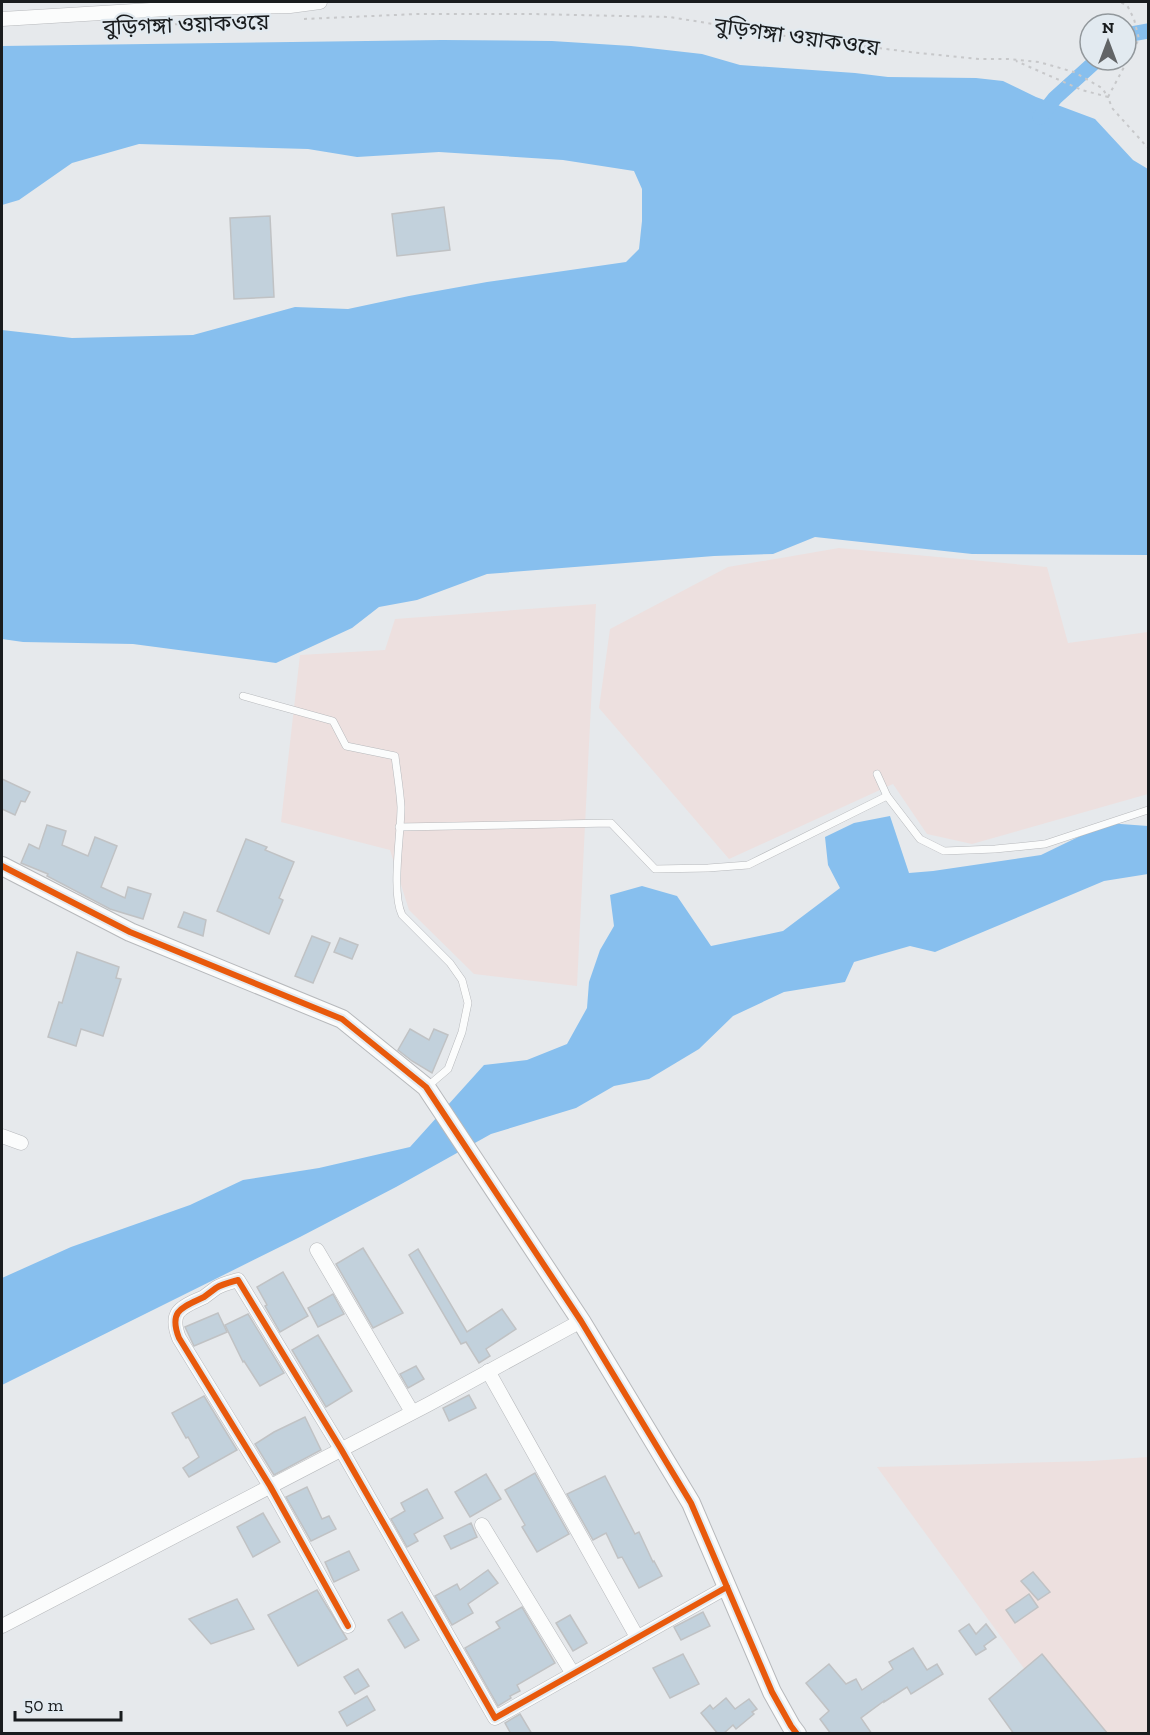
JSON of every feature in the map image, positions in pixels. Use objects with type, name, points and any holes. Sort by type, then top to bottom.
[{"type":"street","points":[[2,19],[184,8],[290,6],[320,2]]},
{"type":"street","points":[[2,866],[130,932],[342,1019],[426,1087],[580,1321],[691,1503],[790,1731]]},
{"type":"street","points":[[2,1136],[21,1143]]},
{"type":"street","points":[[316,1250],[412,1412]]},
{"type":"street","points":[[348,1626],[270,1486],[175,1328],[175,1317],[180,1308],[209,1294],[217,1287],[238,1280],[341,1449],[495,1718],[727,1587]]},
{"type":"street","points":[[2,1626],[412,1412],[580,1321]]},
{"type":"street","points":[[488,1371],[638,1637]]},
{"type":"street","points":[[482,1526],[573,1674]]},
{"type":"lane","points":[[243,696],[333,721],[346,746],[394,756],[401,808],[397,891],[399,910],[450,963],[462,980],[468,1002],[462,1032],[448,1069],[426,1087]]},
{"type":"lane","points":[[877,774],[887,796],[920,839],[944,850],[995,849],[1045,844],[1149,810]]},
{"type":"lane","points":[[399,827],[611,823],[655,869],[708,868],[748,865],[887,796]]},
{"type":"path","points":[[1099,3],[1119,2],[1127,5],[1134,20],[1139,39],[1108,97],[1112,108],[1149,148]]},
{"type":"path","points":[[1016,61],[1059,82],[1108,97]]},
{"type":"shaded area","points":[[839,548],[1047,567],[1068,643],[1148,632],[1148,794],[972,844],[927,834],[893,784],[729,859],[599,708],[610,629],[728,567]]},
{"type":"shaded area","points":[[596,604],[577,986],[474,974],[409,910],[390,850],[281,822],[300,655],[385,650],[395,619]]},
{"type":"shaded area","points":[[1148,1457],[1148,1733],[1071,1733],[877,1467],[1092,1461]]},
{"type":"water","points":[[442,40],[552,41],[631,46],[702,54],[740,65],[888,77],[976,78],[1003,81],[1036,97],[1095,119],[1133,160],[1148,169],[1148,555],[972,554],[815,537],[773,554],[714,556],[487,574],[417,600],[379,607],[352,628],[276,663],[133,644],[23,642],[2,639],[2,330],[72,338],[193,335],[295,307],[348,309],[487,282],[626,262],[639,249],[642,189],[634,171],[563,160],[439,152],[357,157],[308,149],[139,144],[72,163],[19,200],[2,205],[2,46]]},
{"type":"water","points":[[890,816],[909,873],[1041,855],[1107,823],[1148,826],[1148,874],[1104,881],[935,952],[910,946],[854,962],[845,982],[784,992],[733,1016],[699,1049],[649,1079],[614,1086],[576,1108],[491,1134],[300,1237],[2,1385],[2,1278],[71,1247],[190,1205],[243,1180],[319,1168],[410,1147],[484,1065],[527,1060],[567,1044],[587,1008],[589,982],[600,950],[614,926],[610,895],[642,886],[677,896],[711,946],[783,931],[840,888],[828,865],[825,837],[854,823]]},
{"type":"building","points":[[444,207],[450,250],[397,256],[392,214]]},
{"type":"building","points":[[270,216],[274,297],[234,299],[230,218]]},
{"type":"building","points":[[2,779],[30,792],[25,802],[21,801],[15,815],[2,809]]},
{"type":"building","points":[[47,825],[66,831],[62,845],[88,856],[95,837],[117,846],[101,887],[125,898],[128,887],[151,894],[143,919],[110,909],[47,876],[48,874],[21,863],[29,844],[39,849]]},
{"type":"building","points":[[246,839],[267,847],[265,850],[294,862],[279,898],[283,900],[269,934],[217,911]]},
{"type":"building","points":[[184,912],[206,920],[203,936],[178,927]]},
{"type":"building","points":[[312,936],[330,943],[313,983],[295,976]]},
{"type":"building","points":[[340,938],[358,945],[352,959],[334,952]]},
{"type":"building","points":[[77,952],[119,967],[116,978],[121,979],[103,1036],[81,1029],[76,1046],[48,1037],[59,1002],[62,1003]]},
{"type":"building","points":[[410,1029],[429,1040],[434,1029],[448,1035],[432,1073],[398,1050]]},
{"type":"building","points":[[363,1248],[403,1313],[373,1328],[336,1264]]},
{"type":"building","points":[[418,1249],[467,1332],[502,1309],[516,1329],[486,1349],[490,1356],[479,1363],[466,1342],[461,1344],[409,1255]]},
{"type":"building","points":[[283,1272],[308,1316],[280,1332],[257,1287]]},
{"type":"building","points":[[333,1294],[344,1314],[318,1327],[308,1308]]},
{"type":"building","points":[[218,1313],[227,1332],[194,1346],[185,1327]]},
{"type":"building","points":[[248,1314],[284,1373],[260,1386],[243,1362],[225,1325]]},
{"type":"building","points":[[318,1335],[352,1391],[326,1407],[292,1350]]},
{"type":"building","points":[[416,1366],[424,1379],[408,1388],[400,1374]]},
{"type":"building","points":[[469,1395],[476,1408],[449,1421],[443,1408]]},
{"type":"building","points":[[204,1396],[237,1450],[189,1477],[183,1468],[199,1457],[172,1413]]},
{"type":"building","points":[[305,1417],[321,1450],[274,1475],[255,1444]]},
{"type":"building","points":[[535,1473],[569,1534],[537,1552],[522,1527],[525,1525],[505,1490]]},
{"type":"building","points":[[486,1474],[501,1499],[470,1517],[455,1492]]},
{"type":"building","points":[[605,1476],[635,1534],[639,1532],[662,1576],[639,1588],[622,1557],[618,1558],[606,1533],[593,1540],[567,1494]]},
{"type":"building","points":[[307,1487],[322,1519],[329,1516],[336,1529],[311,1541],[286,1497]]},
{"type":"building","points":[[427,1489],[443,1518],[414,1534],[418,1541],[407,1547],[391,1519],[405,1511],[401,1503]]},
{"type":"building","points":[[263,1513],[280,1542],[253,1557],[237,1527]]},
{"type":"building","points":[[471,1523],[477,1537],[451,1549],[444,1536]]},
{"type":"building","points":[[349,1551],[359,1570],[334,1582],[325,1562]]},
{"type":"building","points":[[488,1570],[498,1583],[468,1604],[473,1613],[452,1625],[435,1596],[457,1584],[460,1590]]},
{"type":"building","points":[[1033,1572],[1050,1592],[1038,1600],[1021,1581]]},
{"type":"building","points":[[317,1590],[347,1639],[298,1666],[268,1615]]},
{"type":"building","points":[[1029,1594],[1038,1607],[1015,1623],[1006,1610]]},
{"type":"building","points":[[237,1599],[254,1629],[211,1644],[189,1619]]},
{"type":"building","points":[[522,1607],[555,1663],[517,1685],[520,1691],[498,1706],[465,1648],[500,1628],[496,1622]]},
{"type":"building","points":[[402,1612],[419,1640],[405,1648],[388,1620]]},
{"type":"building","points":[[703,1612],[710,1626],[681,1640],[674,1627]]},
{"type":"building","points":[[570,1615],[587,1643],[573,1651],[556,1623]]},
{"type":"building","points":[[969,1624],[976,1634],[986,1624],[996,1637],[984,1646],[986,1649],[976,1655],[959,1631]]},
{"type":"building","points":[[913,1648],[927,1670],[937,1664],[943,1674],[911,1694],[907,1687],[861,1718],[872,1734],[831,1734],[820,1719],[829,1711],[806,1683],[829,1664],[846,1684],[856,1679],[862,1690],[893,1669],[889,1662]]},
{"type":"building","points":[[683,1654],[699,1684],[670,1698],[653,1668]]},
{"type":"building","points":[[1042,1654],[1108,1734],[1014,1734],[989,1699]]},
{"type":"building","points":[[358,1669],[369,1686],[355,1694],[344,1677]]},
{"type":"building","points":[[367,1696],[375,1710],[347,1726],[339,1712]]},
{"type":"building","points":[[726,1698],[735,1709],[749,1699],[757,1709],[736,1729],[733,1725],[723,1734],[718,1734],[701,1713],[710,1705],[713,1709]]},
{"type":"building","points":[[520,1714],[532,1734],[511,1734],[505,1723]]},
{"type":"waterway","points":[[1138,33],[1148,31]]},
{"type":"waterway","points":[[1040,117],[1055,98],[1084,72]]},
{"type":"cycle path","points":[[2,866],[130,932],[342,1019],[426,1087],[581,1321],[691,1503],[772,1692],[797,1734]]},
{"type":"cycle path","points":[[348,1626],[270,1486],[179,1338],[175,1321],[180,1311],[224,1284],[238,1280],[341,1449],[495,1718],[727,1587]]}]
